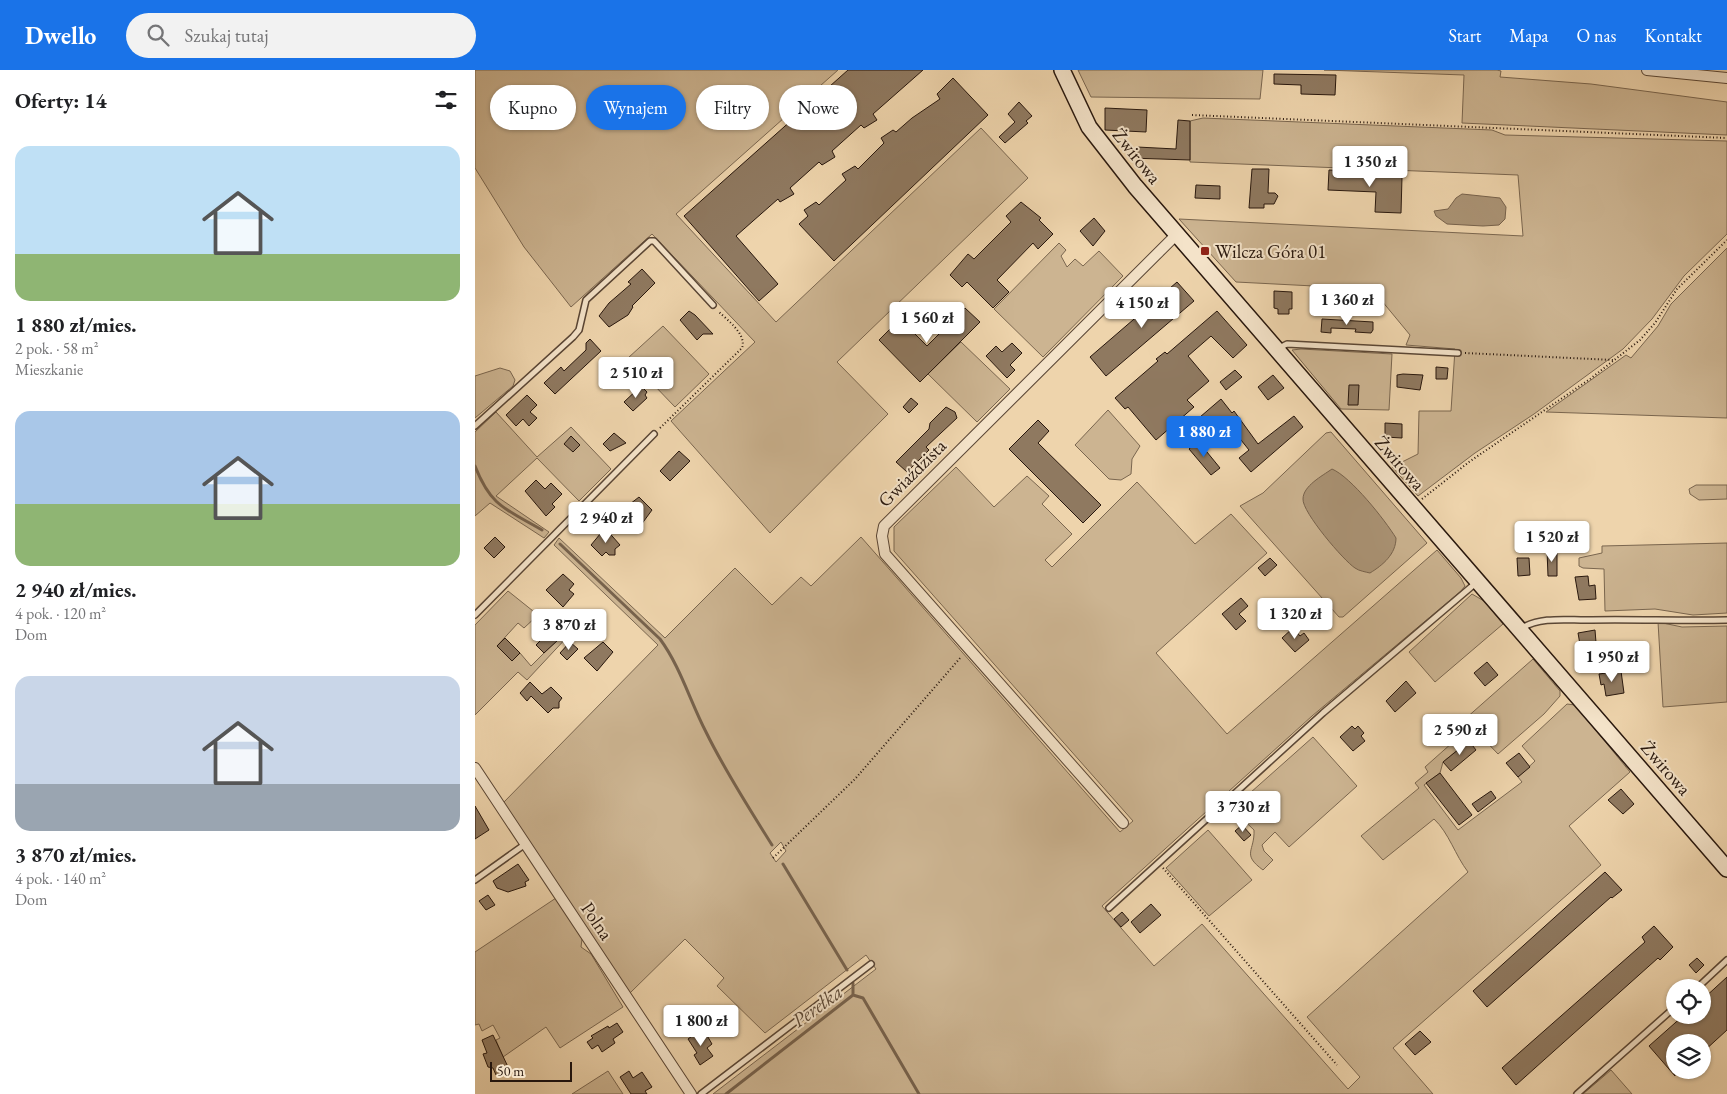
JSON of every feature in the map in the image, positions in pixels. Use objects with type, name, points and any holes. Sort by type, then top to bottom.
[{"type":"street","name":"Żwirowa","points":[[1062,70],[1078,107],[1098,141],[1412,507],[1727,869]]},
{"type":"street","points":[[1647,70],[1727,78]]},
{"type":"street","name":"Gwiaździsta","points":[[1123,823],[885,554],[882,541],[884,526],[1177,234]]},
{"type":"street","name":"Polna","points":[[475,768],[502,806],[525,845],[691,1094]]},
{"type":"lane","points":[[475,426],[573,337],[579,330],[586,300],[650,241],[654,241],[713,305]]},
{"type":"lane","points":[[1276,349],[1287,344],[1458,353]]},
{"type":"lane","points":[[475,615],[655,434]]},
{"type":"lane","points":[[1109,908],[1323,713],[1478,582]]},
{"type":"lane","points":[[1519,630],[1529,624],[1541,621],[1658,618],[1682,621],[1727,620]]},
{"type":"lane","points":[[475,880],[525,845]]},
{"type":"lane","points":[[1707,979],[1727,960]]},
{"type":"lane","points":[[701,1094],[871,964]]},
{"type":"lane","points":[[1577,1094],[1666,1015]]},
{"type":"path","points":[[1192,115],[1727,138]]},
{"type":"path","points":[[1412,507],[1469,462],[1615,360],[1640,340],[1655,323],[1677,289],[1727,240]]},
{"type":"path","points":[[655,434],[742,348],[744,343],[742,336],[713,305]]},
{"type":"path","points":[[1458,353],[1615,360]]},
{"type":"path","points":[[773,858],[855,779],[968,648]]},
{"type":"path","points":[[1158,863],[1337,1065]]},
{"type":"shaded area","points":[[475,70],[838,70],[821,85],[779,85],[779,122],[676,214],[776,322],[981,128],[1028,178],[837,362],[888,414],[770,533],[671,421],[755,342],[652,234],[571,307],[524,247],[475,168]]},
{"type":"shaded area","points":[[1078,70],[1263,70],[1260,99],[1091,97]]},
{"type":"shaded area","points":[[1324,70],[1497,70],[1501,71],[1500,77],[1591,84],[1727,102],[1727,135],[1462,123],[1464,75]]},
{"type":"shaded area","points":[[1203,118],[1492,130],[1505,135],[1727,141],[1727,234],[1684,276],[1652,319],[1623,349],[1534,414],[1475,453],[1418,496],[1392,467],[1418,454],[1419,411],[1451,411],[1455,349],[1406,345],[1410,335],[1372,289],[1236,282],[1179,219],[1523,236],[1518,175],[1190,162],[1190,121]]},
{"type":"shaded area","points":[[1462,194],[1500,198],[1506,207],[1505,219],[1499,225],[1483,226],[1447,224],[1436,216],[1434,211],[1448,209],[1456,198]]},
{"type":"shaded area","points":[[1059,243],[1066,250],[1061,256],[1067,267],[1075,259],[1083,266],[1099,251],[1123,276],[1043,357],[994,309]]},
{"type":"shaded area","points":[[1727,248],[1727,418],[1546,412],[1626,355],[1631,358],[1658,326],[1671,304]]},
{"type":"shaded area","points":[[663,326],[709,374],[675,407],[628,358]]},
{"type":"shaded area","points":[[961,342],[1010,389],[977,422],[928,374]]},
{"type":"shaded area","points":[[1292,350],[1392,354],[1389,410],[1341,409]]},
{"type":"shaded area","points":[[500,368],[510,371],[515,380],[513,386],[475,418],[475,376]]},
{"type":"shaded area","points":[[1108,410],[1140,446],[1132,459],[1131,474],[1121,480],[1109,479],[1075,445]]},
{"type":"shaded area","points":[[496,412],[537,457],[571,427],[611,469],[579,501],[537,458],[496,496],[549,532],[544,538],[490,503],[475,516],[475,432]]},
{"type":"shaded area","points":[[1331,432],[1427,543],[1343,617],[1339,617],[1240,506],[1263,493],[1326,433]]},
{"type":"shaded area","points":[[956,467],[994,507],[1027,476],[1049,496],[1042,504],[1072,534],[1045,560],[1052,567],[1137,482],[1195,544],[1231,514],[1267,553],[1156,653],[1227,734],[1437,550],[1461,578],[1465,586],[1461,591],[1312,716],[1102,906],[1154,966],[1202,924],[1348,1089],[1360,1077],[1307,1017],[1468,872],[1444,831],[1434,819],[1383,860],[1361,836],[1419,788],[1415,783],[1428,772],[1425,767],[1471,726],[1465,719],[1533,659],[1560,691],[1560,696],[1544,714],[1498,754],[1478,733],[1443,762],[1440,773],[1424,785],[1458,830],[1522,782],[1518,777],[1535,761],[1522,746],[1567,704],[1575,705],[1630,772],[1569,826],[1601,865],[1393,1048],[1433,1094],[713,1094],[876,969],[866,955],[765,1033],[717,986],[724,978],[685,939],[630,993],[503,803],[658,645],[554,545],[559,538],[665,638],[735,568],[772,605],[801,577],[811,586],[861,537],[1120,832],[1133,821],[894,551],[894,527]],"holes":[[[781,842],[786,851],[776,862],[770,853]]]},
{"type":"shaded area","points":[[1332,469],[1358,490],[1376,510],[1396,538],[1391,554],[1380,566],[1370,573],[1357,569],[1342,556],[1316,525],[1304,505],[1303,499],[1306,490]]},
{"type":"shaded area","points":[[1696,485],[1727,485],[1727,499],[1699,500],[1690,494],[1689,489]]},
{"type":"shaded area","points":[[1727,543],[1727,613],[1693,615],[1655,609],[1605,611],[1604,569],[1583,568],[1579,566],[1579,558],[1602,553],[1602,546]]},
{"type":"shaded area","points":[[508,591],[538,615],[524,628],[518,623],[497,646],[512,661],[520,653],[531,666],[565,632],[569,635],[527,680],[518,672],[475,715],[475,625]]},
{"type":"shaded area","points":[[1472,594],[1484,601],[1503,624],[1435,682],[1409,652]]},
{"type":"shaded area","points":[[1658,622],[1682,627],[1727,626],[1727,702],[1663,707]]},
{"type":"shaded area","points":[[1313,737],[1357,786],[1289,847],[1275,832],[1262,845],[1264,851],[1273,860],[1263,870],[1256,865],[1251,856],[1254,830],[1232,809]]},
{"type":"shaded area","points":[[1208,830],[1252,880],[1209,916],[1166,868]]},
{"type":"shaded area","points":[[556,898],[582,939],[581,947],[591,954],[623,1007],[560,1048],[546,1027],[503,1057],[496,1040],[500,1038],[493,1025],[482,1031],[479,1024],[475,1025],[475,952]]},
{"type":"shaded area","points":[[1611,1070],[1632,1094],[1583,1094]]},
{"type":"shaded area","points":[[608,1071],[623,1094],[572,1094]]},
{"type":"building","points":[[848,70],[923,70],[873,114],[877,120],[864,128],[861,125],[857,129],[857,85],[831,85]]},
{"type":"building","points":[[1274,74],[1336,75],[1335,95],[1301,94],[1301,85],[1274,84]]},
{"type":"building","points":[[953,78],[988,115],[834,261],[799,224],[808,216],[804,210],[816,202],[819,205],[846,180],[842,174],[855,166],[858,169],[884,143],[881,138],[893,130],[896,132],[912,118],[940,99],[937,94]]},
{"type":"building","points":[[1019,102],[1032,116],[1026,121],[1028,123],[1005,143],[999,137],[1015,122],[1008,114]]},
{"type":"building","points":[[1105,108],[1147,110],[1146,132],[1105,130]]},
{"type":"building","points":[[1178,120],[1190,121],[1190,160],[1130,158],[1131,149],[1137,149],[1137,147],[1176,149]]},
{"type":"building","points":[[781,130],[855,130],[832,151],[835,157],[822,165],[819,162],[790,188],[794,194],[780,202],[778,199],[736,236],[778,284],[759,301],[684,216]]},
{"type":"building","points":[[1252,169],[1269,169],[1268,193],[1275,193],[1278,196],[1274,204],[1264,204],[1264,208],[1249,208]]},
{"type":"building","points":[[1329,170],[1370,172],[1369,176],[1402,177],[1401,213],[1375,212],[1376,192],[1328,190]]},
{"type":"building","points":[[1196,185],[1220,186],[1220,199],[1195,198]]},
{"type":"building","points":[[1021,202],[1041,218],[1039,220],[1053,234],[1038,249],[1033,243],[997,280],[1009,292],[993,308],[967,282],[962,287],[950,275],[968,254],[974,259],[1011,222],[1006,216]]},
{"type":"building","points":[[1094,218],[1105,231],[1093,246],[1080,231]]},
{"type":"building","points":[[642,269],[655,283],[632,306],[628,315],[609,327],[599,316],[609,303],[631,284],[628,282]]},
{"type":"building","points":[[1177,282],[1194,301],[1106,376],[1090,357]]},
{"type":"building","points":[[1274,291],[1292,292],[1292,309],[1289,309],[1289,314],[1278,314],[1278,309],[1274,308]]},
{"type":"building","points":[[965,308],[980,322],[920,382],[879,340],[900,319],[927,346]]},
{"type":"building","points":[[689,311],[713,334],[703,334],[697,340],[680,320]]},
{"type":"building","points":[[1217,311],[1247,345],[1233,358],[1211,336],[1188,356],[1209,381],[1187,400],[1194,407],[1156,440],[1128,407],[1125,409],[1115,398],[1158,361],[1156,359],[1165,352],[1167,354]]},
{"type":"building","points":[[1322,319],[1373,322],[1373,330],[1371,333],[1355,332],[1356,329],[1331,328],[1331,333],[1321,332]]},
{"type":"building","points":[[590,339],[601,351],[555,394],[544,383],[561,367],[564,371],[586,350],[586,343]]},
{"type":"building","points":[[1012,343],[1022,353],[1010,365],[1015,370],[1007,378],[986,356],[996,346],[1002,352]]},
{"type":"building","points":[[1436,367],[1448,368],[1447,379],[1436,379]]},
{"type":"building","points":[[1235,370],[1242,377],[1226,390],[1220,382]]},
{"type":"building","points":[[1273,375],[1284,388],[1268,400],[1258,387]]},
{"type":"building","points":[[1397,375],[1423,375],[1420,390],[1397,387]]},
{"type":"building","points":[[1349,385],[1359,385],[1358,405],[1348,405]]},
{"type":"building","points":[[641,386],[647,392],[645,395],[647,398],[633,411],[624,402]]},
{"type":"building","points":[[527,395],[537,405],[530,412],[537,418],[529,426],[523,419],[516,426],[506,415]]},
{"type":"building","points":[[911,398],[918,404],[909,413],[903,407]]},
{"type":"building","points":[[1221,399],[1232,413],[1234,411],[1258,444],[1294,416],[1303,427],[1251,472],[1239,458],[1249,450],[1225,420],[1212,431],[1200,417]]},
{"type":"building","points":[[946,407],[955,412],[957,418],[926,447],[929,450],[907,472],[896,462],[929,429],[930,423]]},
{"type":"building","points":[[1038,420],[1049,431],[1038,443],[1101,505],[1083,523],[1009,449]]},
{"type":"building","points":[[1385,423],[1402,424],[1402,438],[1385,437]]},
{"type":"building","points":[[614,433],[626,443],[610,451],[603,444]]},
{"type":"building","points":[[571,436],[580,445],[573,452],[564,444]]},
{"type":"building","points":[[1198,441],[1220,468],[1211,475],[1189,449]]},
{"type":"building","points":[[679,451],[690,461],[670,481],[660,471]]},
{"type":"building","points":[[536,480],[545,489],[551,483],[562,494],[552,504],[555,507],[546,516],[525,491]]},
{"type":"building","points":[[639,497],[652,510],[641,525],[632,516],[629,519],[621,511]]},
{"type":"building","points":[[605,528],[620,545],[615,549],[615,555],[609,555],[606,552],[602,556],[591,545]]},
{"type":"building","points":[[495,537],[505,547],[494,558],[484,548]]},
{"type":"building","points":[[1547,550],[1557,550],[1557,576],[1548,576]]},
{"type":"building","points":[[1270,558],[1277,565],[1265,576],[1258,568]]},
{"type":"building","points":[[1517,558],[1529,558],[1530,575],[1518,576]]},
{"type":"building","points":[[563,574],[574,584],[569,590],[574,594],[563,607],[546,590]]},
{"type":"building","points":[[1588,576],[1589,586],[1595,585],[1596,599],[1579,600],[1575,577]]},
{"type":"building","points":[[1241,598],[1248,606],[1239,614],[1246,621],[1236,630],[1222,614]]},
{"type":"building","points":[[1293,628],[1300,636],[1304,633],[1309,640],[1295,652],[1282,638]]},
{"type":"building","points":[[1595,630],[1597,655],[1582,656],[1578,633]]},
{"type":"building","points":[[552,634],[558,640],[544,653],[536,645],[546,635],[548,638]]},
{"type":"building","points":[[505,638],[520,653],[512,661],[497,646]]},
{"type":"building","points":[[570,642],[578,649],[567,660],[560,653]]},
{"type":"building","points":[[603,642],[613,652],[597,671],[584,658]]},
{"type":"building","points":[[1487,662],[1498,675],[1485,686],[1474,673]]},
{"type":"building","points":[[1621,671],[1624,693],[1606,696],[1604,684],[1601,685],[1599,674]]},
{"type":"building","points":[[1406,681],[1416,693],[1395,712],[1386,701]]},
{"type":"building","points":[[530,682],[542,694],[551,687],[562,698],[559,702],[559,708],[553,708],[548,713],[531,696],[527,701],[520,693]]},
{"type":"building","points":[[1352,726],[1355,729],[1358,726],[1364,733],[1361,736],[1365,741],[1353,751],[1340,737]]},
{"type":"building","points":[[1469,741],[1476,750],[1451,771],[1443,762]]},
{"type":"building","points":[[1519,753],[1530,767],[1518,777],[1506,763]]},
{"type":"building","points":[[1440,773],[1472,815],[1459,825],[1426,783]]},
{"type":"building","points":[[1621,789],[1634,804],[1623,814],[1608,800]]},
{"type":"building","points":[[1491,791],[1496,798],[1478,812],[1472,804]]},
{"type":"building","points":[[475,806],[489,830],[475,839]]},
{"type":"building","points":[[1242,825],[1251,835],[1244,841],[1235,831]]},
{"type":"building","points":[[518,864],[529,880],[525,882],[526,886],[508,892],[497,888],[493,881]]},
{"type":"building","points":[[1605,872],[1622,890],[1611,897],[1487,1007],[1473,991]]},
{"type":"building","points":[[488,895],[495,905],[486,910],[479,901]]},
{"type":"building","points":[[1151,904],[1161,915],[1140,933],[1131,922]]},
{"type":"building","points":[[1122,912],[1129,920],[1121,927],[1114,919]]},
{"type":"building","points":[[1654,926],[1673,947],[1660,960],[1658,958],[1516,1085],[1502,1068],[1645,942],[1642,937]]},
{"type":"building","points":[[1697,958],[1704,965],[1696,973],[1689,965]]},
{"type":"building","points":[[1727,977],[1727,1030],[1711,1045],[1711,1034],[1666,1034],[1666,1066],[1649,1046],[1674,1024],[1711,1024],[1711,992]]},
{"type":"building","points":[[617,1023],[623,1032],[613,1039],[615,1043],[602,1052],[598,1045],[592,1049],[587,1042],[593,1038],[591,1036]]},
{"type":"building","points":[[699,1031],[701,1035],[705,1032],[712,1044],[707,1048],[713,1056],[700,1065],[694,1055],[697,1053],[688,1039]]},
{"type":"building","points":[[1420,1031],[1431,1042],[1415,1055],[1405,1044]]},
{"type":"building","points":[[493,1035],[509,1069],[496,1075],[493,1068],[488,1067],[483,1054],[487,1053],[482,1040]]},
{"type":"building","points":[[629,1071],[633,1078],[642,1072],[652,1087],[645,1091],[647,1094],[631,1094],[620,1077]]},
{"type":"waterway","points":[[475,466],[487,490],[501,506],[542,530]]},
{"type":"waterway","points":[[560,544],[660,639],[685,684],[700,720],[721,761],[772,845]]},
{"type":"waterway","points":[[783,864],[847,970]]},
{"type":"waterway","points":[[853,983],[853,995]]},
{"type":"waterway","name":"Perełka","points":[[726,1094],[853,995],[863,998],[919,1094]]},
{"type":"place","name":"Wilcza Góra 01","points":[[1205,251]]}]
